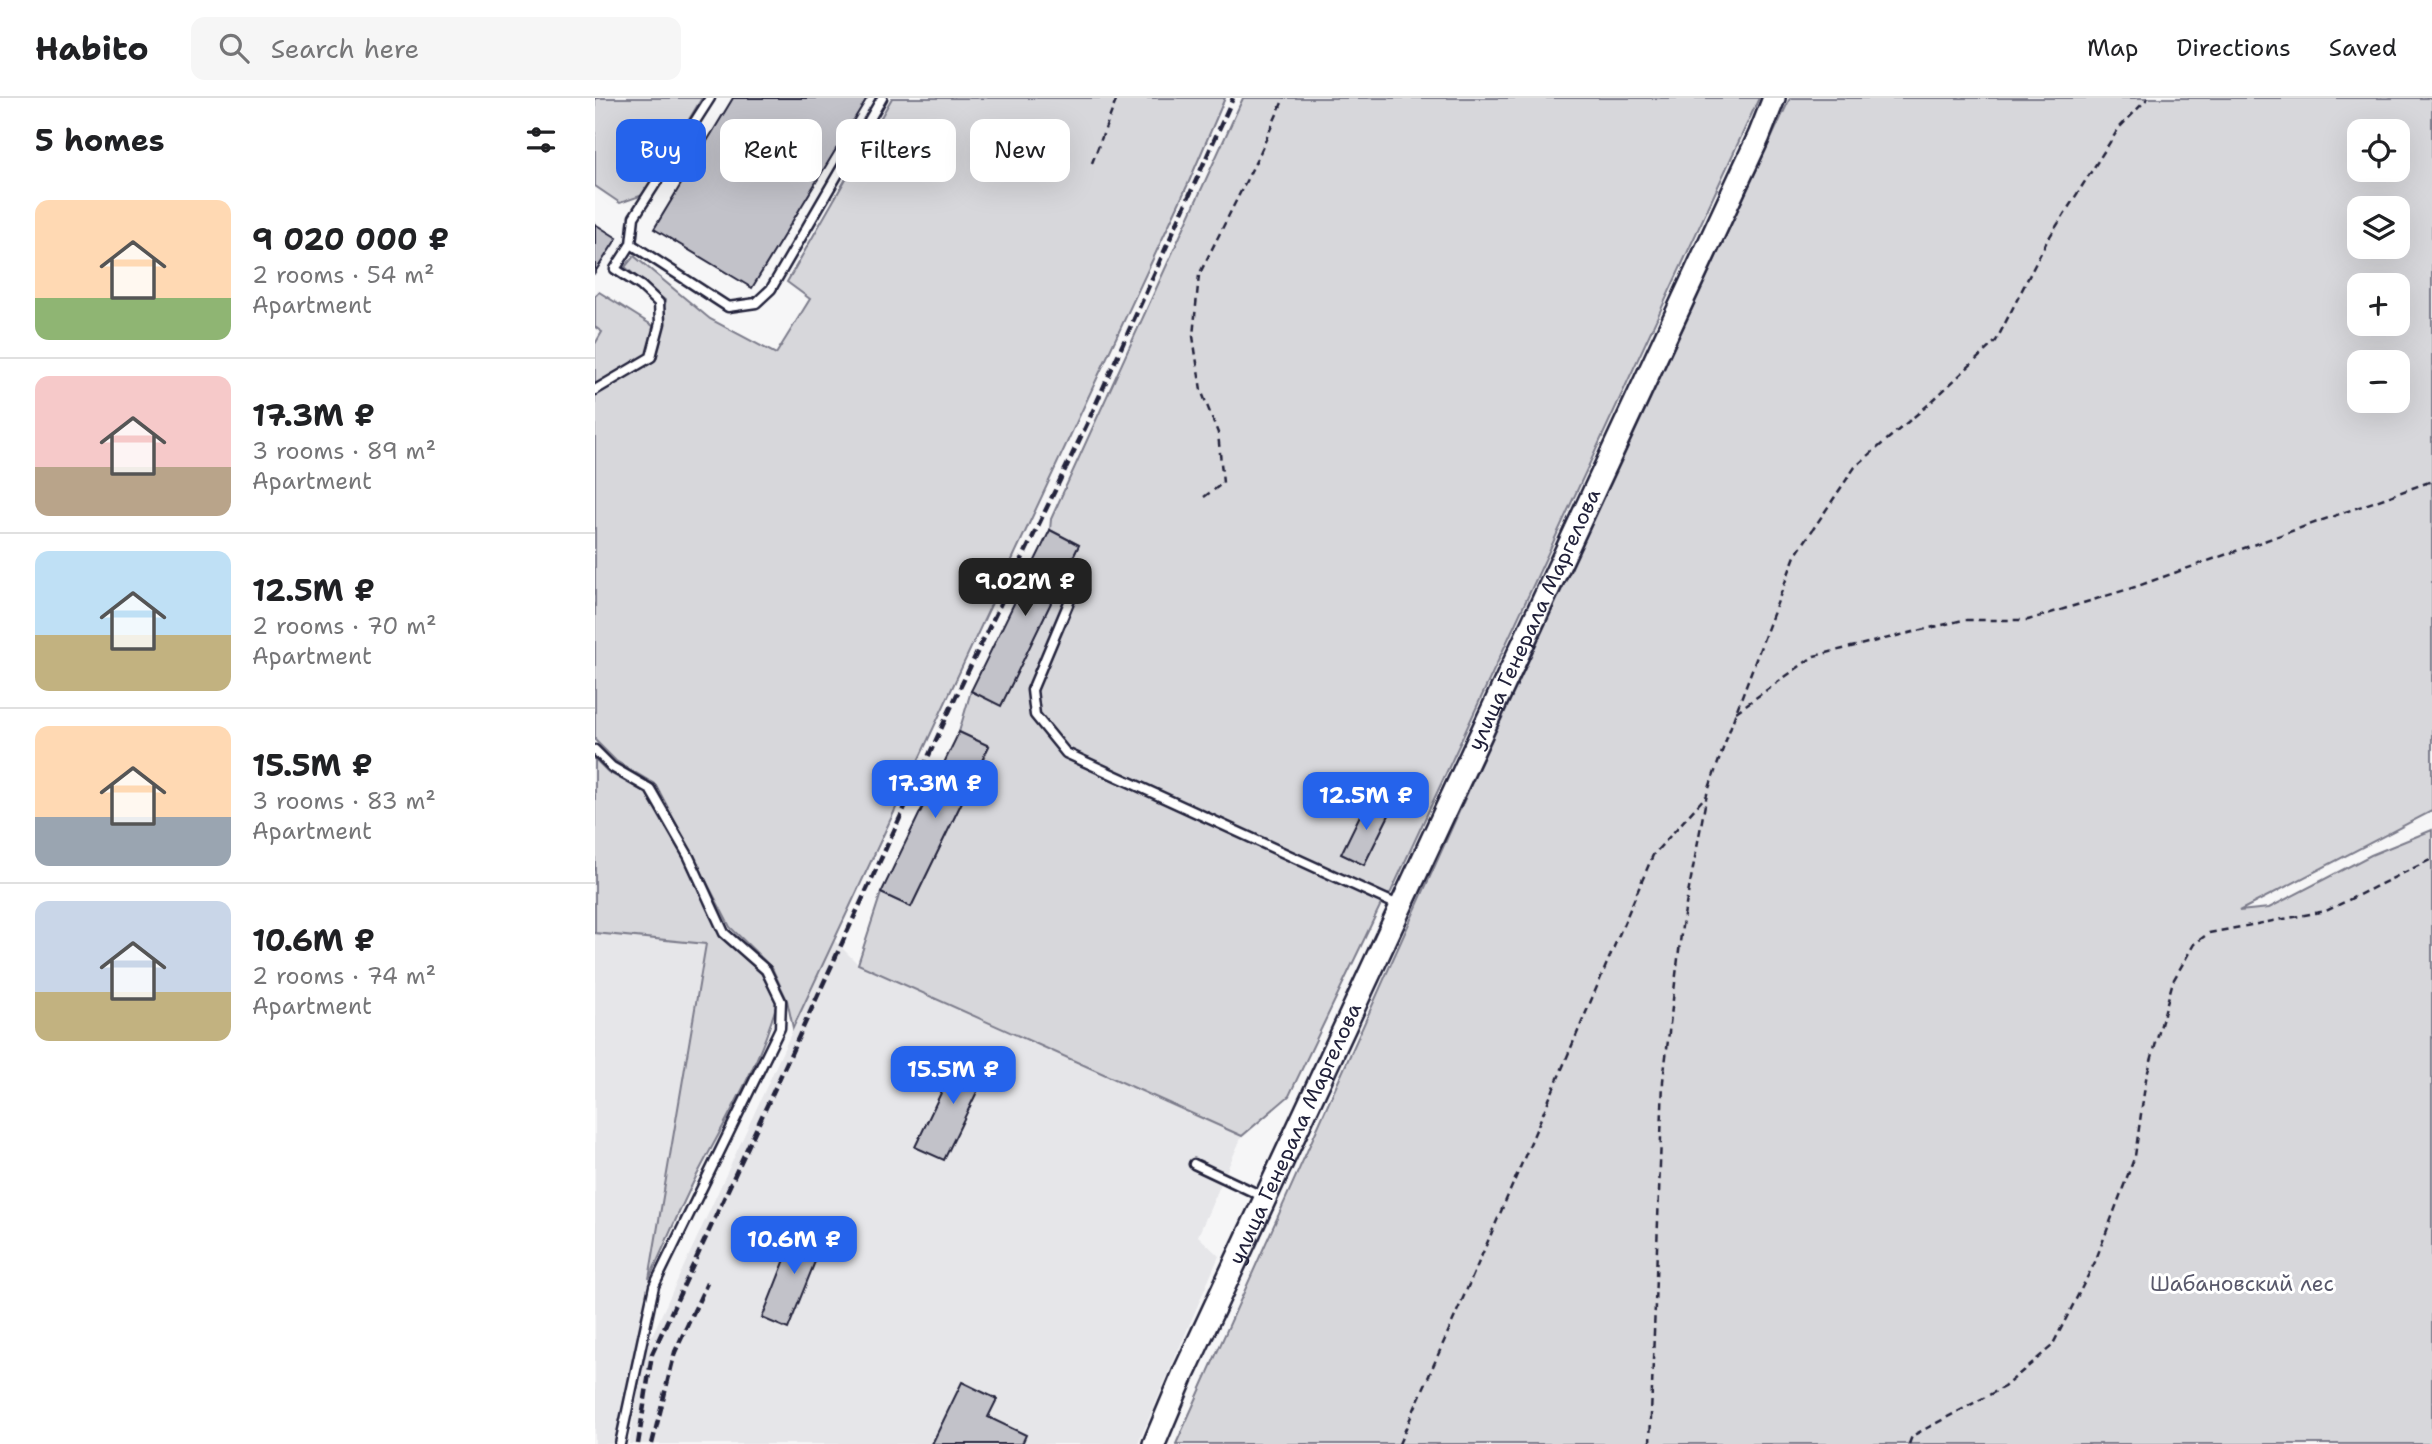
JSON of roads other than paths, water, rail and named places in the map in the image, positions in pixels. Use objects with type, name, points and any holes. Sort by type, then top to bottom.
[{"type":"main road","name":"улица Генерала Маргелова","points":[[1154,1444],[1183,1375],[1399,906],[1759,136],[1774,98]]},
{"type":"lane","points":[[595,390],[651,357],[660,323],[659,303],[641,286],[615,269],[631,244],[634,217],[710,98]]},
{"type":"lane","points":[[631,244],[728,306],[756,303],[771,289],[882,98]]},
{"type":"lane","points":[[1083,569],[1032,690],[1035,715],[1066,754],[1399,906]]},
{"type":"lane","points":[[595,750],[612,767],[650,789],[689,857],[724,933],[766,970],[781,1001],[780,1028],[654,1286],[620,1444]]},
{"type":"lane","points":[[1193,1164],[1266,1198]]},
{"type":"railway","points":[[638,1444],[652,1354],[960,688],[1087,424],[1233,98]]},
{"type":"railway","points":[[652,1444],[675,1352],[707,1283]]},
{"type":"park label","name":"Шабановский лес","points":[[2242,1284]]}]
